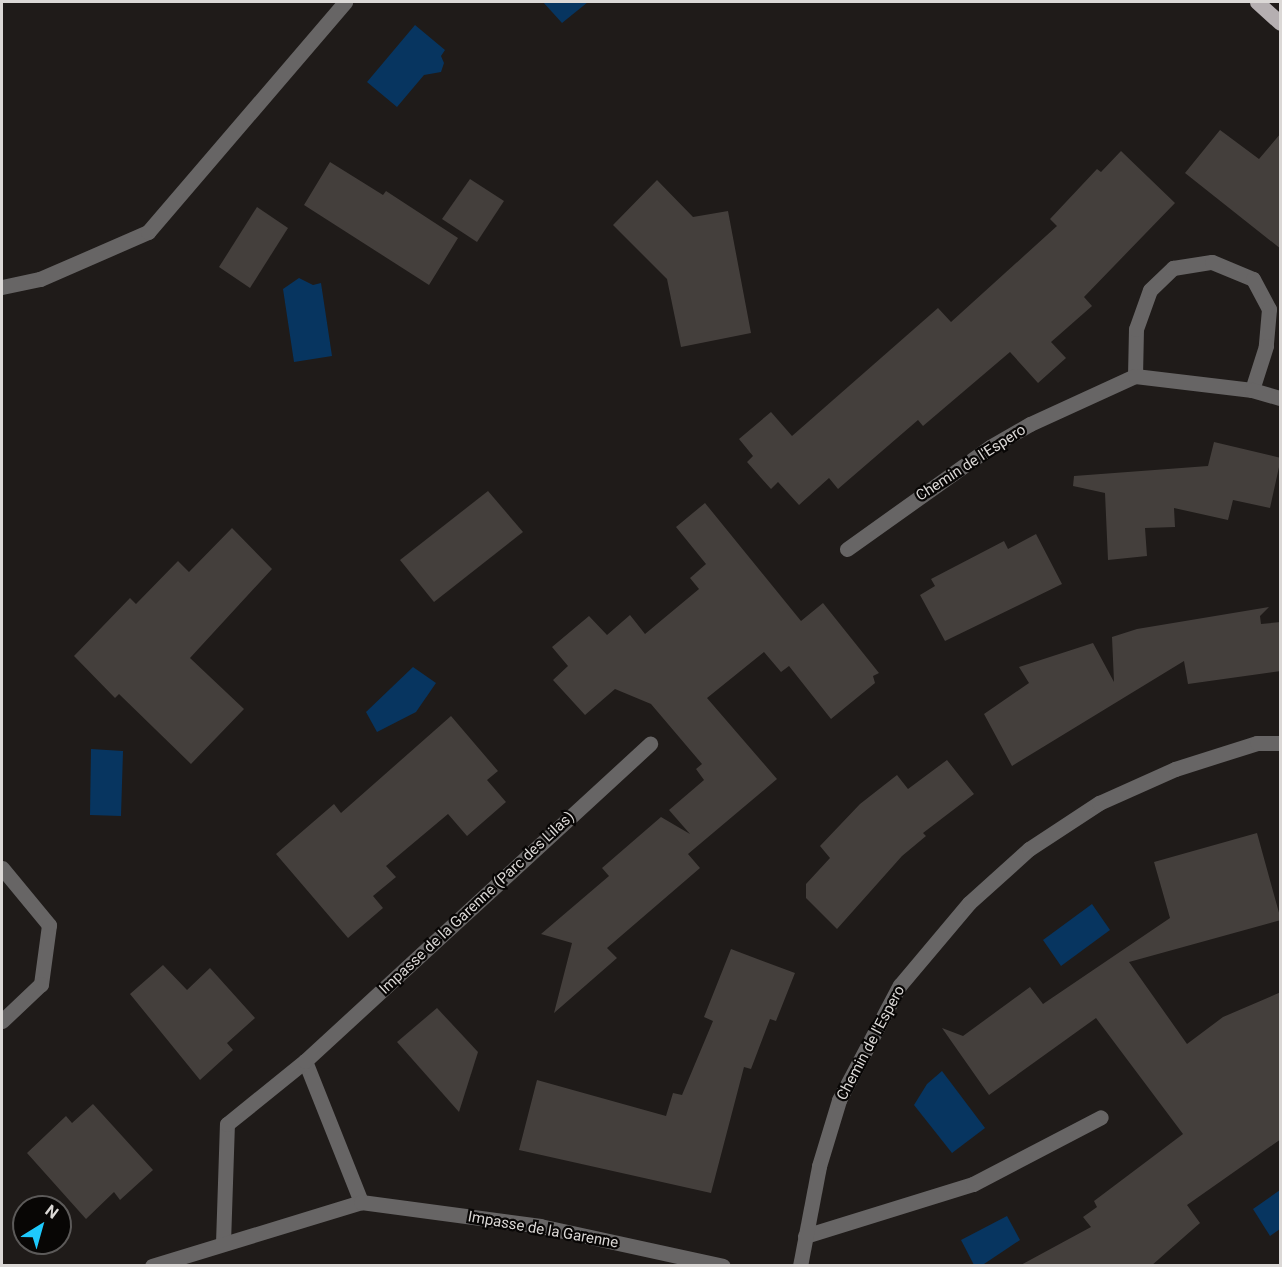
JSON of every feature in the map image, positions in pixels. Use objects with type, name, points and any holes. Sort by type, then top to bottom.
[{"type":"main road","points":[[1257,2],[1281,23]]},
{"type":"street","points":[[2,287],[40,279],[148,232],[345,2]]},
{"type":"street","points":[[1252,390],[1266,346],[1269,309],[1253,279],[1212,262],[1173,268],[1150,290],[1136,329],[1135,376],[1252,390],[1281,398]]},
{"type":"street","name":"Chemin de l'Espero","points":[[847,549],[990,447],[1030,424],[1135,376]]},
{"type":"street","name":"Chemin de l'Espero","points":[[800,1266],[805,1236],[839,1100],[900,985],[969,903],[1029,849],[1100,803],[1175,769],[1257,743],[1281,743]]},
{"type":"street","name":"Impasse de la Garenne (Parc des Lilas)","points":[[305,1061],[650,744]]},
{"type":"street","points":[[2,868],[48,925],[41,984],[2,1021]]},
{"type":"street","points":[[223,1243],[227,1124],[305,1061],[362,1202]]},
{"type":"street","points":[[805,1236],[973,1184],[1101,1117]]},
{"type":"street","name":"Impasse de la Garenne","points":[[152,1266],[362,1202],[540,1226],[723,1266]]},
{"type":"water","points":[[543,2],[588,2],[562,23]]},
{"type":"water","points":[[415,25],[445,50],[441,56],[444,63],[441,72],[424,75],[397,107],[367,82]]},
{"type":"water","points":[[299,278],[313,285],[321,283],[332,356],[294,362],[283,289]]},
{"type":"water","points":[[413,667],[436,683],[416,712],[377,732],[366,712]]},
{"type":"water","points":[[91,749],[123,751],[121,816],[90,815]]},
{"type":"water","points":[[1092,904],[1110,930],[1061,966],[1043,940]]},
{"type":"water","points":[[942,1071],[985,1128],[952,1153],[914,1105],[927,1084]]},
{"type":"water","points":[[1280,1190],[1280,1229],[1270,1236],[1253,1209]]},
{"type":"water","points":[[1007,1216],[1020,1240],[984,1264],[974,1265],[961,1240]]},
{"type":"building","points":[[1220,130],[1259,159],[1281,133],[1281,249],[1185,173]]},
{"type":"building","points":[[1121,151],[1175,203],[1084,297],[1092,306],[1051,342],[1066,358],[1038,383],[1010,352],[923,426],[918,420],[838,489],[829,478],[799,505],[778,482],[771,489],[747,462],[753,456],[739,439],[771,412],[792,436],[938,308],[951,322],[1057,226],[1050,219],[1097,169],[1101,172]]},
{"type":"building","points":[[330,162],[383,195],[386,191],[458,238],[429,285],[304,205]]},
{"type":"building","points":[[470,179],[504,201],[477,242],[442,219]]},
{"type":"building","points":[[657,180],[693,217],[728,211],[751,333],[681,347],[667,279],[613,225]]},
{"type":"building","points":[[257,207],[288,228],[250,288],[219,267]]},
{"type":"building","points":[[1214,442],[1281,458],[1270,508],[1233,500],[1228,520],[1174,508],[1175,527],[1145,528],[1147,556],[1108,560],[1105,493],[1073,486],[1074,476],[1208,466]]},
{"type":"building","points":[[488,491],[523,532],[434,602],[400,560]]},
{"type":"building","points":[[705,503],[801,621],[823,603],[879,673],[873,676],[875,683],[831,719],[789,666],[781,672],[764,652],[707,698],[777,779],[688,854],[700,868],[607,948],[617,958],[554,1013],[572,943],[541,934],[609,876],[602,868],[661,817],[690,834],[669,810],[704,780],[696,769],[702,764],[651,704],[615,689],[585,715],[553,680],[568,666],[552,647],[589,616],[607,635],[630,615],[645,634],[699,589],[690,578],[706,564],[676,527]]},
{"type":"building","points":[[232,528],[272,569],[190,658],[244,709],[191,764],[119,694],[115,698],[74,656],[130,598],[136,604],[178,561],[189,572]]},
{"type":"building","points":[[1036,534],[1062,584],[945,641],[920,595],[935,586],[931,579],[1004,541],[1008,549]]},
{"type":"building","points":[[1269,607],[1260,616],[1261,624],[1281,622],[1281,671],[1188,684],[1184,661],[1012,766],[984,714],[1029,683],[1019,667],[1093,643],[1114,682],[1112,637],[1137,629]]},
{"type":"building","points":[[451,716],[498,771],[487,780],[506,802],[467,836],[448,814],[386,866],[396,877],[373,896],[383,908],[348,938],[276,854],[334,804],[341,813]]},
{"type":"building","points":[[947,760],[974,794],[923,833],[926,836],[902,856],[837,929],[806,898],[806,884],[830,858],[820,846],[860,804],[897,775],[908,789]]},
{"type":"building","points":[[1257,833],[1281,920],[1129,962],[1187,1044],[1223,1017],[1281,992],[1281,1139],[1187,1205],[1200,1223],[1151,1266],[1019,1266],[1091,1227],[1083,1217],[1097,1207],[1094,1201],[1183,1134],[1096,1018],[989,1095],[942,1028],[963,1036],[1030,987],[1043,1004],[1170,918],[1154,862]]},
{"type":"building","points":[[731,949],[795,973],[776,1021],[770,1019],[751,1069],[744,1067],[711,1193],[519,1150],[537,1080],[666,1116],[673,1093],[682,1095],[713,1021],[704,1017]]},
{"type":"building","points":[[163,965],[187,990],[210,968],[255,1018],[227,1043],[233,1050],[200,1080],[130,994]]},
{"type":"building","points":[[437,1008],[478,1052],[459,1112],[397,1042]]},
{"type":"building","points":[[93,1104],[153,1170],[120,1200],[114,1192],[86,1219],[72,1203],[72,1195],[65,1195],[27,1153],[66,1116],[72,1123]]}]
